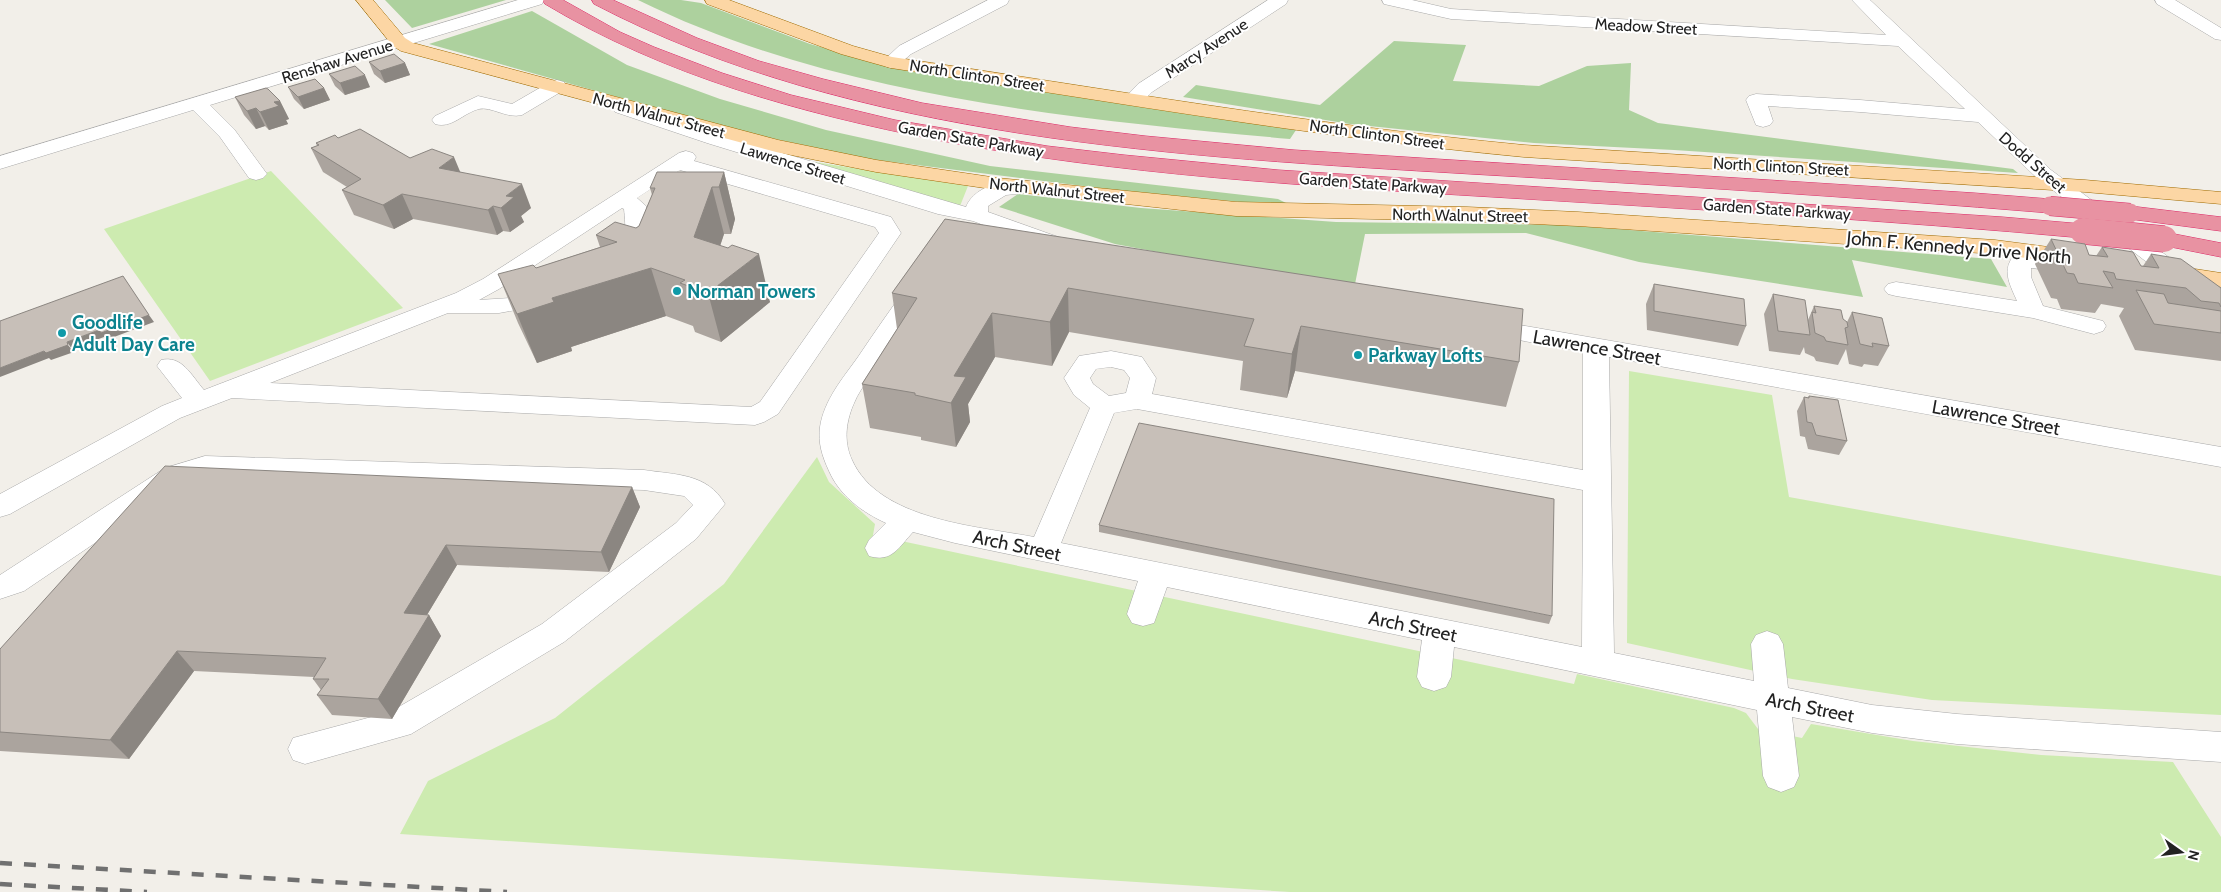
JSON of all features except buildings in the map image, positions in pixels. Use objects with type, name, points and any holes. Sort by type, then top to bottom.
[{"type":"highway","name":"Garden State Parkway","points":[[551,0],[622,39],[738,84],[849,115],[965,140],[1095,159],[1197,170],[1950,220],[2083,231],[2221,246]]},
{"type":"highway","name":"Garden State Parkway","points":[[606,2],[645,24],[694,44],[776,71],[871,97],[987,121],[1099,138],[1182,147],[1332,159],[1585,164],[1659,169],[2130,213],[2221,224]]},
{"type":"highway","points":[[2164,239],[2221,250]]},
{"type":"main road","name":"North Walnut Street","points":[[364,0],[399,42],[415,50],[754,140],[820,156],[884,167],[1025,187],[1259,210],[1460,214],[1578,219],[1785,233]]},
{"type":"main road","name":"North Clinton Street","points":[[713,0],[847,50],[891,62],[1408,139],[1506,150],[1585,164]]},
{"type":"main road","name":"North Clinton Street","points":[[1659,169],[2056,184],[2221,198]]},
{"type":"main road","name":"John F. Kennedy Drive North","points":[[1785,233],[2002,247],[2096,265]]},
{"type":"main road","points":[[2135,266],[2221,280]]},
{"type":"street","name":"Renshaw Avenue","points":[[0,163],[536,0]]},
{"type":"street","points":[[891,62],[905,50],[1001,0]]},
{"type":"street","name":"Marcy Avenue","points":[[1134,99],[1145,88],[1280,0]]},
{"type":"street","name":"Meadow Street","points":[[1390,0],[1450,14],[1903,41]]},
{"type":"street","name":"Dodd Street","points":[[1860,0],[1983,118],[2056,184],[2221,307]]},
{"type":"street","points":[[2163,0],[2221,35]]},
{"type":"street","points":[[442,120],[478,102],[515,111],[556,86]]},
{"type":"street","name":"Lawrence Street","points":[[580,93],[714,139],[946,209],[980,216],[1075,252]]},
{"type":"street","points":[[1763,120],[1756,100],[1860,106],[1983,118]]},
{"type":"street","points":[[198,103],[227,133],[256,174]]},
{"type":"street","name":"Renshaw Avenue","points":[[0,175],[137,122]]},
{"type":"street","points":[[0,507],[171,412],[226,389],[444,306],[491,284],[714,139]]},
{"type":"street","points":[[226,389],[755,416],[769,408],[890,233],[883,222],[678,162]]},
{"type":"street","points":[[955,232],[980,216],[976,209],[977,206],[990,194],[1004,189],[1025,187]]},
{"type":"street","points":[[611,276],[632,260],[636,240],[637,219],[635,206],[622,198]]},
{"type":"street","points":[[2033,311],[2019,277],[2020,263],[2030,260],[2096,265]]},
{"type":"street","name":"Arch Street","points":[[925,276],[845,395],[832,430],[838,464],[851,484],[876,505],[907,520],[933,528],[1773,700],[1914,725],[2221,746]]},
{"type":"street","points":[[1896,289],[2033,311],[2094,326]]},
{"type":"street","points":[[444,306],[477,309],[520,304],[566,294]]},
{"type":"street","name":"Lawrence Street","points":[[1460,323],[2221,457]]},
{"type":"street","points":[[1596,347],[1598,664]]},
{"type":"street","points":[[1136,400],[1143,378],[1133,363],[1111,359],[1088,362],[1077,378],[1083,389],[1104,406],[1136,400],[1597,483]]},
{"type":"street","points":[[170,366],[198,400]]},
{"type":"street","points":[[1042,550],[1104,406]]},
{"type":"street","points":[[0,587],[12,583],[175,475],[205,466],[644,480],[692,487],[711,504],[686,531],[553,633],[399,724],[305,749]]},
{"type":"street","points":[[880,548],[907,520]]},
{"type":"street","points":[[1143,614],[1156,573]]},
{"type":"street","points":[[1434,676],[1439,632]]},
{"type":"street","points":[[1767,644],[1781,776]]},
{"type":"green space","points":[[385,0],[506,0],[412,28]]},
{"type":"green space","points":[[638,0],[681,0],[701,3],[810,44],[899,69],[1296,130],[1290,139],[1041,112],[957,98],[874,81],[792,60],[713,33]]},
{"type":"green space","points":[[532,11],[627,65],[720,99],[826,130],[990,166],[1278,199],[1294,207],[1107,189],[869,159],[742,132],[429,44]]},
{"type":"green space","points":[[1394,41],[1466,45],[1453,81],[1539,86],[1587,66],[1631,63],[1629,110],[1658,123],[2013,169],[2018,173],[1674,150],[1534,143],[1350,124],[1183,97],[1196,85],[1320,105]]},
{"type":"green space","points":[[802,160],[968,186],[960,206]]},
{"type":"green space","points":[[271,171],[403,308],[210,381],[104,229]]},
{"type":"green space","points":[[1018,194],[1141,208],[1336,222],[1566,225],[1991,259],[2007,287],[1852,260],[1863,297],[1639,262],[1526,233],[1365,234],[1354,289],[1115,244],[999,207]]},
{"type":"green space","points":[[1629,371],[1772,395],[1789,497],[2221,576],[2221,715],[1932,700],[1792,679],[1627,643]]},
{"type":"green space","points":[[817,457],[829,482],[875,524],[873,535],[1574,684],[1577,674],[1734,708],[1746,713],[1758,729],[1802,738],[1811,724],[1913,741],[2041,755],[2173,762],[2221,837],[2221,892],[1290,892],[400,834],[428,781],[555,718],[724,584]]},
{"type":"railway","points":[[0,863],[507,892]]},
{"type":"railway","points":[[0,884],[147,892]]},
{"type":"place","name":"Norman Towers","points":[[677,291]]},
{"type":"place","name":"Goodlife Adult Day Care","points":[[62,333]]},
{"type":"place","name":"Parkway Lofts","points":[[1358,355]]}]
